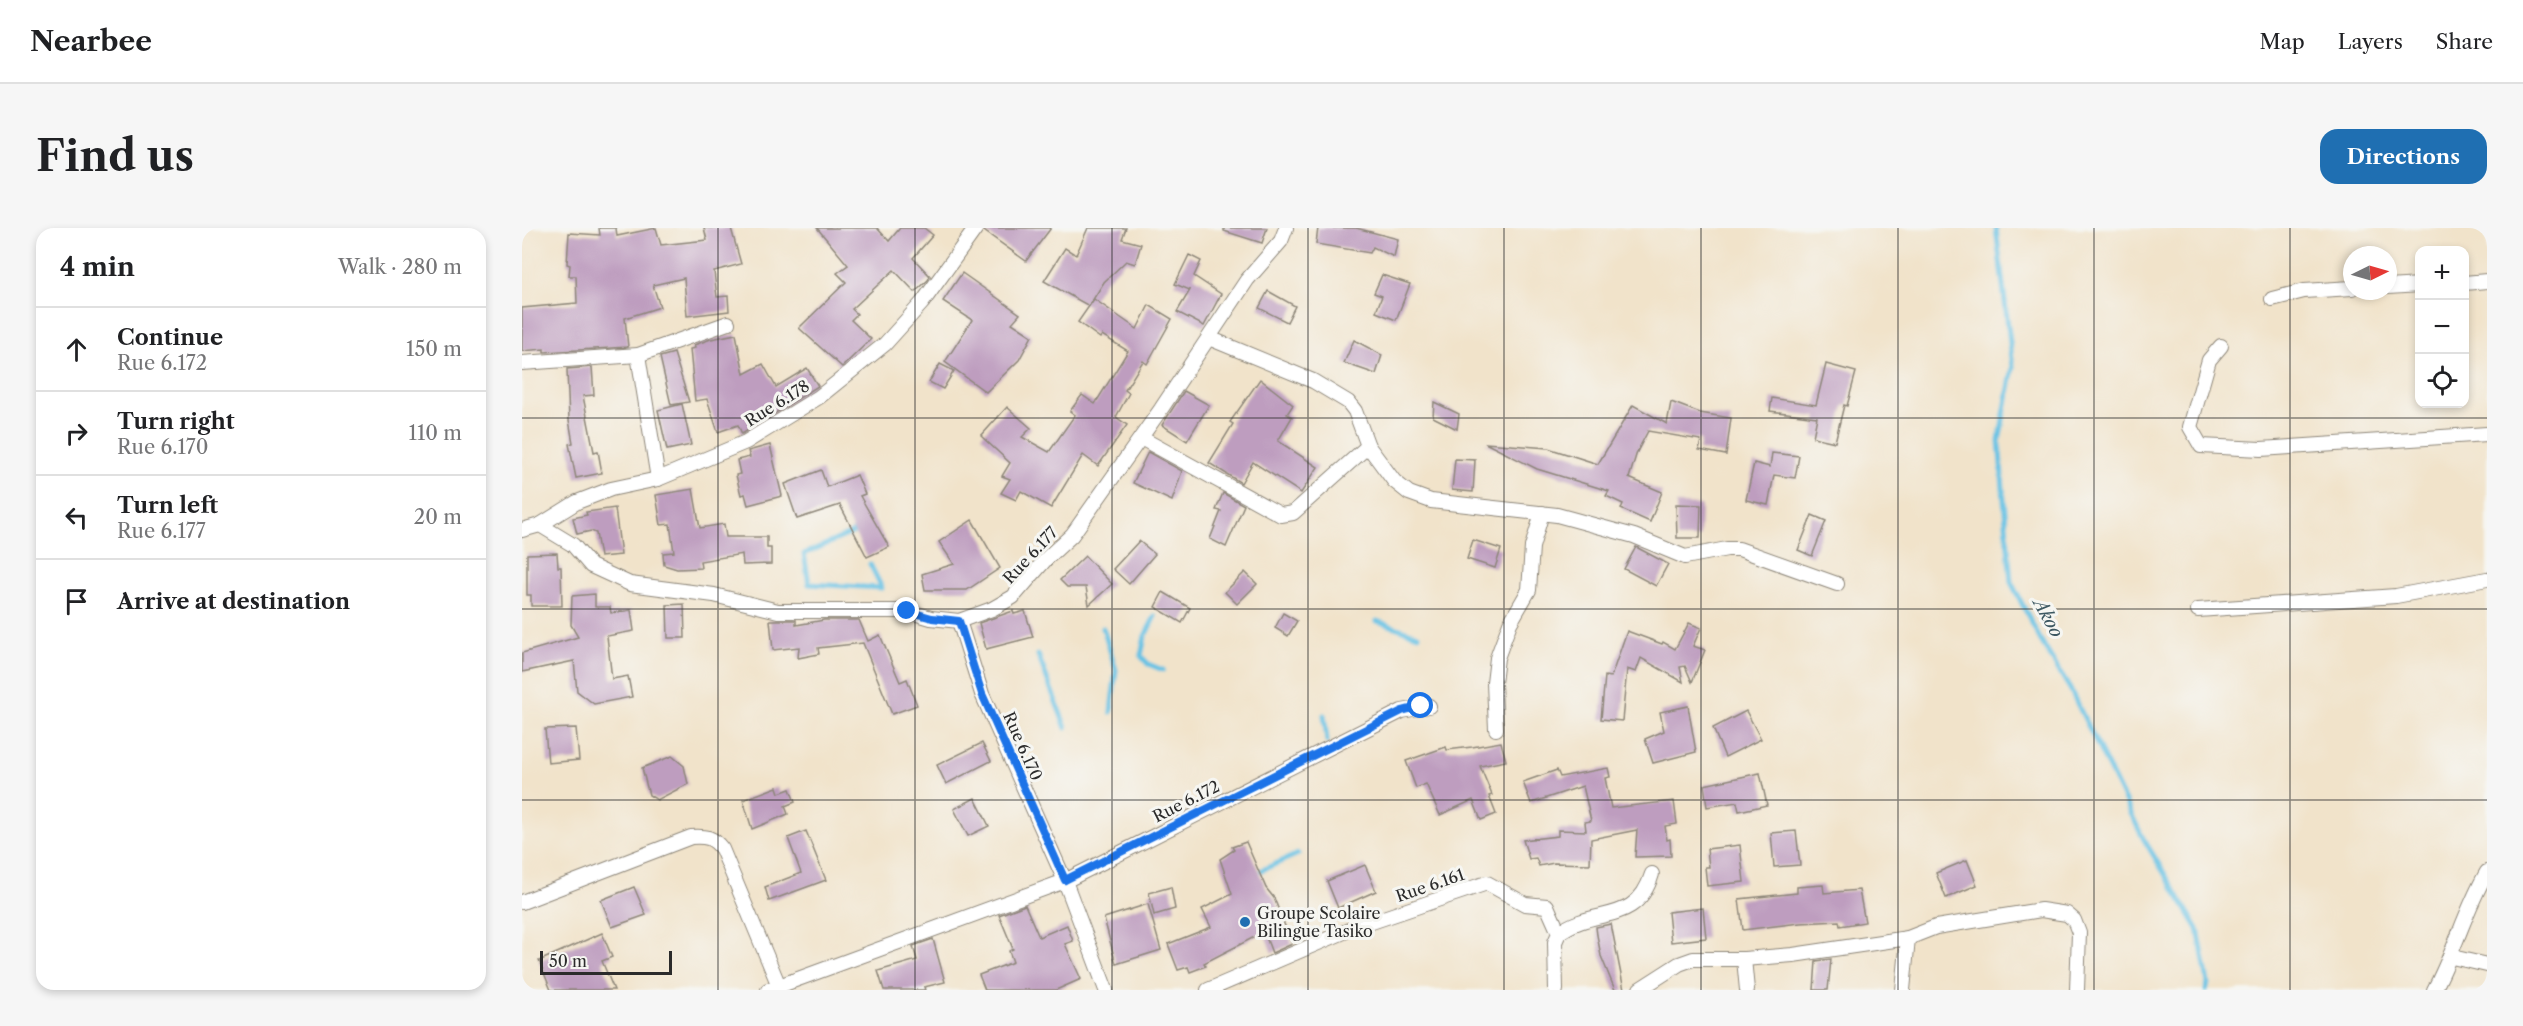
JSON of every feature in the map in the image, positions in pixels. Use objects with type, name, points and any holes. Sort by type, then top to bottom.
[{"type":"street","name":"Rue 6.177","points":[[959,621],[1013,597],[1046,559],[1072,535],[1141,438],[1247,280],[1281,242],[1286,228]]},
{"type":"street","name":"Rue 6.178","points":[[540,525],[577,502],[611,489],[658,479],[746,442],[819,397],[885,344],[922,303],[970,231]]},
{"type":"street","points":[[2469,283],[2487,281]]},
{"type":"street","points":[[2397,286],[2415,285]]},
{"type":"street","points":[[2272,299],[2304,291],[2343,289]]},
{"type":"street","points":[[522,363],[638,355],[728,323]]},
{"type":"street","points":[[1209,338],[1313,381],[1348,402],[1355,411],[1368,446],[1394,481],[1409,493],[1431,501],[1542,513],[1634,536],[1685,557],[1739,549],[1837,584]]},
{"type":"street","points":[[2220,346],[2209,360],[2190,426],[2201,446],[2261,449],[2487,434]]},
{"type":"street","points":[[638,355],[658,479]]},
{"type":"street","points":[[1141,438],[1281,515],[1293,513],[1368,446]]},
{"type":"street","points":[[1496,729],[1494,683],[1497,658],[1510,623],[1529,590],[1532,547],[1542,513]]},
{"type":"street","points":[[522,530],[540,525],[573,544],[591,566],[630,584],[714,596],[778,611],[907,611],[932,618],[959,621]]},
{"type":"street","points":[[2198,610],[2396,596],[2487,579]]},
{"type":"street","name":"Rue 6.170","points":[[959,621],[982,694],[1065,880]]},
{"type":"street","name":"Rue 6.172","points":[[774,988],[1065,880],[1402,711],[1429,706]]},
{"type":"street","points":[[522,902],[692,837],[714,839],[722,849],[774,988]]},
{"type":"street","points":[[2434,990],[2452,957],[2469,904],[2487,872]]},
{"type":"street","points":[[1556,990],[1555,942],[1559,933],[1567,927],[1626,910],[1639,901],[1652,874]]},
{"type":"street","points":[[1065,880],[1106,990]]},
{"type":"street","name":"Rue 6.161","points":[[1208,990],[1351,929],[1487,883],[1525,904],[1547,906],[1559,933]]},
{"type":"street","points":[[1640,990],[1679,963],[1693,959],[1744,959],[1908,938],[1957,923],[2041,910],[2067,914],[2074,920],[2079,933],[2077,990]]},
{"type":"street","points":[[1903,990],[1908,938]]},
{"type":"street","points":[[2452,957],[2487,965]]},
{"type":"street","points":[[1744,959],[1747,990]]},
{"type":"building","points":[[599,228],[616,228],[617,236],[656,228],[661,245],[707,240],[704,228],[731,228],[741,264],[714,271],[717,297],[728,296],[729,311],[687,316],[684,278],[653,285],[660,307],[625,318],[628,347],[544,352],[544,349],[522,351],[522,308],[577,303],[576,276],[569,276],[570,265],[567,264],[569,233],[600,235]]},
{"type":"building","points":[[817,228],[877,228],[889,241],[900,228],[924,228],[933,235],[913,258],[930,276],[915,292],[894,270],[852,309],[857,314],[851,320],[871,339],[842,367],[799,328],[846,282],[837,273],[848,265]]},
{"type":"building","points":[[985,228],[1051,228],[1026,261],[984,231]]},
{"type":"building","points":[[1088,228],[1126,228],[1122,239],[1141,244],[1135,264],[1126,261],[1104,282],[1089,306],[1044,281],[1065,248],[1076,255]]},
{"type":"building","points":[[1224,228],[1267,228],[1262,243],[1224,231]]},
{"type":"building","points":[[1318,228],[1356,228],[1398,239],[1394,257],[1373,247],[1370,253],[1316,244]]},
{"type":"building","points":[[1189,255],[1201,261],[1194,276],[1221,294],[1204,326],[1177,312],[1190,290],[1175,284]]},
{"type":"building","points":[[962,273],[1020,314],[1012,323],[1032,336],[1019,360],[986,392],[945,362],[972,320],[943,301]]},
{"type":"building","points":[[1382,275],[1410,284],[1396,320],[1376,312],[1382,296],[1374,293]]},
{"type":"building","points":[[1268,291],[1295,306],[1287,322],[1259,308]]},
{"type":"building","points":[[1094,299],[1137,329],[1149,305],[1172,319],[1147,364],[1143,361],[1125,390],[1129,393],[1116,417],[1127,425],[1098,466],[1083,455],[1051,508],[1021,491],[1016,500],[1001,493],[1010,479],[1002,476],[1010,463],[981,436],[1007,407],[1031,428],[1022,437],[1049,452],[1075,415],[1070,411],[1082,395],[1095,404],[1128,351],[1102,335],[1100,338],[1078,322]]},
{"type":"building","points":[[736,334],[744,374],[763,364],[776,387],[807,368],[818,386],[742,434],[738,425],[718,432],[707,399],[695,401],[690,349],[695,348],[694,345],[711,339]]},
{"type":"building","points":[[1354,340],[1382,355],[1376,374],[1344,363]]},
{"type":"building","points":[[674,353],[689,402],[671,405],[660,357]]},
{"type":"building","points":[[940,364],[954,371],[943,389],[929,382]]},
{"type":"building","points":[[1826,364],[1856,372],[1847,406],[1844,405],[1835,442],[1813,437],[1817,417],[1770,411],[1772,398],[1816,405]]},
{"type":"building","points":[[592,367],[594,395],[583,396],[594,452],[598,451],[602,473],[576,478],[569,444],[573,443],[569,420],[567,369]]},
{"type":"building","points":[[1260,379],[1293,405],[1287,414],[1292,417],[1278,441],[1318,467],[1301,493],[1253,462],[1241,483],[1209,463],[1233,424],[1230,422]]},
{"type":"building","points":[[1184,391],[1209,405],[1187,441],[1162,425]]},
{"type":"building","points":[[1434,402],[1459,414],[1457,429],[1433,417]]},
{"type":"building","points":[[1671,402],[1700,413],[1731,418],[1726,455],[1699,450],[1701,440],[1648,431],[1637,452],[1629,478],[1662,492],[1650,522],[1621,509],[1623,504],[1606,496],[1609,491],[1537,469],[1485,443],[1548,448],[1598,464],[1633,405],[1667,424]]},
{"type":"building","points":[[682,404],[691,445],[667,450],[658,410]]},
{"type":"building","points":[[770,445],[782,496],[748,505],[745,494],[741,495],[736,475],[740,474],[737,460],[750,457],[748,451]]},
{"type":"building","points":[[1148,452],[1182,471],[1172,501],[1133,483]]},
{"type":"building","points":[[1772,453],[1799,456],[1795,478],[1774,475],[1768,505],[1746,500],[1754,463],[1770,467]]},
{"type":"building","points":[[1455,459],[1475,460],[1473,492],[1452,490]]},
{"type":"building","points":[[821,470],[827,487],[857,475],[865,494],[860,496],[889,547],[867,557],[840,505],[797,519],[785,484]]},
{"type":"building","points":[[693,489],[700,528],[724,524],[726,537],[767,537],[767,548],[771,548],[771,564],[743,565],[742,554],[700,561],[701,568],[677,569],[664,565],[663,553],[674,552],[670,524],[661,525],[656,495]]},
{"type":"building","points":[[1223,493],[1244,505],[1226,547],[1210,539],[1221,511],[1216,510]]},
{"type":"building","points":[[1676,504],[1701,505],[1700,538],[1677,538]]},
{"type":"building","points":[[615,508],[621,555],[600,557],[596,533],[591,531],[577,534],[573,518],[587,515],[586,512]]},
{"type":"building","points":[[1812,515],[1826,521],[1812,556],[1798,550]]},
{"type":"building","points":[[972,520],[1000,568],[967,590],[925,590],[922,574],[954,564],[939,542]]},
{"type":"building","points":[[1473,540],[1501,549],[1495,568],[1467,559]]},
{"type":"building","points":[[1139,541],[1155,554],[1129,584],[1113,569]]},
{"type":"building","points":[[1636,547],[1668,564],[1656,586],[1624,569]]},
{"type":"building","points":[[557,553],[558,567],[561,567],[562,606],[531,606],[531,595],[527,595],[527,554]]},
{"type":"building","points":[[1085,556],[1112,584],[1089,605],[1086,587],[1067,587],[1060,580]]},
{"type":"building","points":[[1245,572],[1257,584],[1237,604],[1225,592]]},
{"type":"building","points":[[1163,592],[1190,608],[1182,623],[1155,607]]},
{"type":"building","points":[[595,594],[595,607],[610,607],[611,613],[631,610],[634,631],[607,636],[612,679],[628,676],[632,697],[594,704],[577,691],[574,661],[522,672],[522,653],[578,637],[571,625],[572,596]]},
{"type":"building","points":[[684,604],[685,638],[668,638],[667,605]]},
{"type":"building","points":[[1013,611],[1014,614],[1025,611],[1033,637],[986,649],[979,623]]},
{"type":"building","points":[[1283,613],[1297,621],[1288,636],[1275,628]]},
{"type":"building","points":[[770,620],[796,620],[796,625],[824,620],[859,620],[868,641],[880,635],[900,682],[907,679],[917,705],[892,714],[863,643],[818,648],[819,654],[798,658],[799,647],[773,650]]},
{"type":"building","points":[[1689,623],[1701,628],[1693,646],[1705,650],[1692,682],[1685,666],[1680,667],[1683,682],[1641,658],[1636,672],[1627,669],[1622,721],[1601,719],[1605,676],[1611,677],[1627,631],[1662,644],[1663,642],[1675,649]]},
{"type":"building","points":[[1688,706],[1696,752],[1653,763],[1645,739],[1664,731],[1660,712]]},
{"type":"building","points":[[1746,711],[1761,739],[1725,757],[1713,728]]},
{"type":"building","points":[[576,728],[579,760],[548,763],[545,729]]},
{"type":"building","points":[[1501,742],[1506,761],[1480,766],[1492,795],[1489,796],[1496,814],[1481,820],[1473,800],[1440,815],[1426,784],[1416,788],[1406,761],[1446,747],[1447,750]]},
{"type":"building","points":[[982,743],[991,761],[946,784],[937,765]]},
{"type":"building","points":[[672,756],[684,766],[688,784],[657,800],[649,795],[642,768]]},
{"type":"building","points":[[1608,768],[1610,777],[1605,778],[1611,808],[1674,801],[1677,824],[1665,826],[1667,840],[1670,839],[1671,856],[1635,857],[1637,830],[1591,839],[1590,864],[1554,863],[1539,866],[1536,858],[1529,859],[1523,840],[1558,836],[1558,830],[1586,831],[1585,822],[1591,821],[1583,786],[1531,803],[1523,782],[1557,770],[1560,777]]},
{"type":"building","points":[[1760,773],[1767,805],[1739,811],[1737,802],[1707,807],[1704,785]]},
{"type":"building","points":[[777,787],[779,793],[790,789],[795,802],[785,806],[788,814],[752,829],[743,800]]},
{"type":"building","points":[[975,798],[989,826],[968,836],[954,809]]},
{"type":"building","points":[[806,831],[826,880],[769,901],[765,887],[801,873],[788,838]]},
{"type":"building","points":[[1796,831],[1800,865],[1774,867],[1771,833]]},
{"type":"building","name":"Groupe Scolaire Bilingue Tasiko","points":[[1246,842],[1266,888],[1274,898],[1292,944],[1272,953],[1264,932],[1204,963],[1206,966],[1190,972],[1188,967],[1178,970],[1168,944],[1211,927],[1202,909],[1232,894],[1220,859],[1234,850],[1232,847]]},
{"type":"building","points":[[1740,845],[1744,882],[1707,886],[1705,867],[1709,867],[1707,849]]},
{"type":"building","points":[[1967,860],[1977,885],[1946,898],[1936,873]]},
{"type":"building","points":[[1365,865],[1376,891],[1338,908],[1327,881]]},
{"type":"building","points":[[1823,885],[1824,893],[1859,890],[1865,922],[1840,926],[1839,921],[1800,923],[1743,930],[1739,899],[1797,893],[1797,887]]},
{"type":"building","points":[[634,887],[646,915],[612,927],[601,900]]},
{"type":"building","points":[[1171,887],[1175,909],[1154,915],[1149,893]]},
{"type":"building","points":[[1148,904],[1161,950],[1116,964],[1104,918]]},
{"type":"building","points":[[1025,905],[1039,937],[1067,925],[1073,941],[1065,944],[1081,979],[1056,990],[985,990],[979,975],[1013,962],[1009,951],[1013,949],[999,915]]},
{"type":"building","points":[[1703,908],[1706,938],[1671,942],[1668,912]]},
{"type":"building","points":[[1611,924],[1624,990],[1615,990],[1601,956],[1596,927]]},
{"type":"building","points":[[602,933],[612,957],[602,961],[614,990],[551,990],[539,961]]},
{"type":"building","points":[[933,939],[945,982],[924,987],[925,990],[884,990],[878,971],[917,960],[913,946]]},
{"type":"building","points":[[1831,959],[1828,990],[1814,990],[1816,961]]},
{"type":"waterway","name":"Akoo","points":[[1996,228],[2013,367],[1999,441],[2011,582],[2041,641],[2070,689],[2143,838],[2198,929],[2208,983],[2206,990]]},
{"type":"waterway","points":[[854,532],[804,554],[809,584],[882,588],[870,564]]},
{"type":"waterway","points":[[1155,616],[1145,636],[1141,656],[1148,664],[1163,670]]},
{"type":"waterway","points":[[1377,621],[1418,635]]},
{"type":"waterway","points":[[1103,628],[1116,670],[1111,712]]},
{"type":"waterway","points":[[1038,655],[1066,728]]},
{"type":"waterway","points":[[1324,715],[1327,741]]},
{"type":"waterway","points":[[1262,870],[1298,854]]},
{"type":"place","name":"Groupe Scolaire Bilingue Tasiko","points":[[1245,922]]},
{"type":"route","points":[[907,611],[932,618],[959,621],[982,694],[1065,880],[1402,711],[1421,706]]}]
